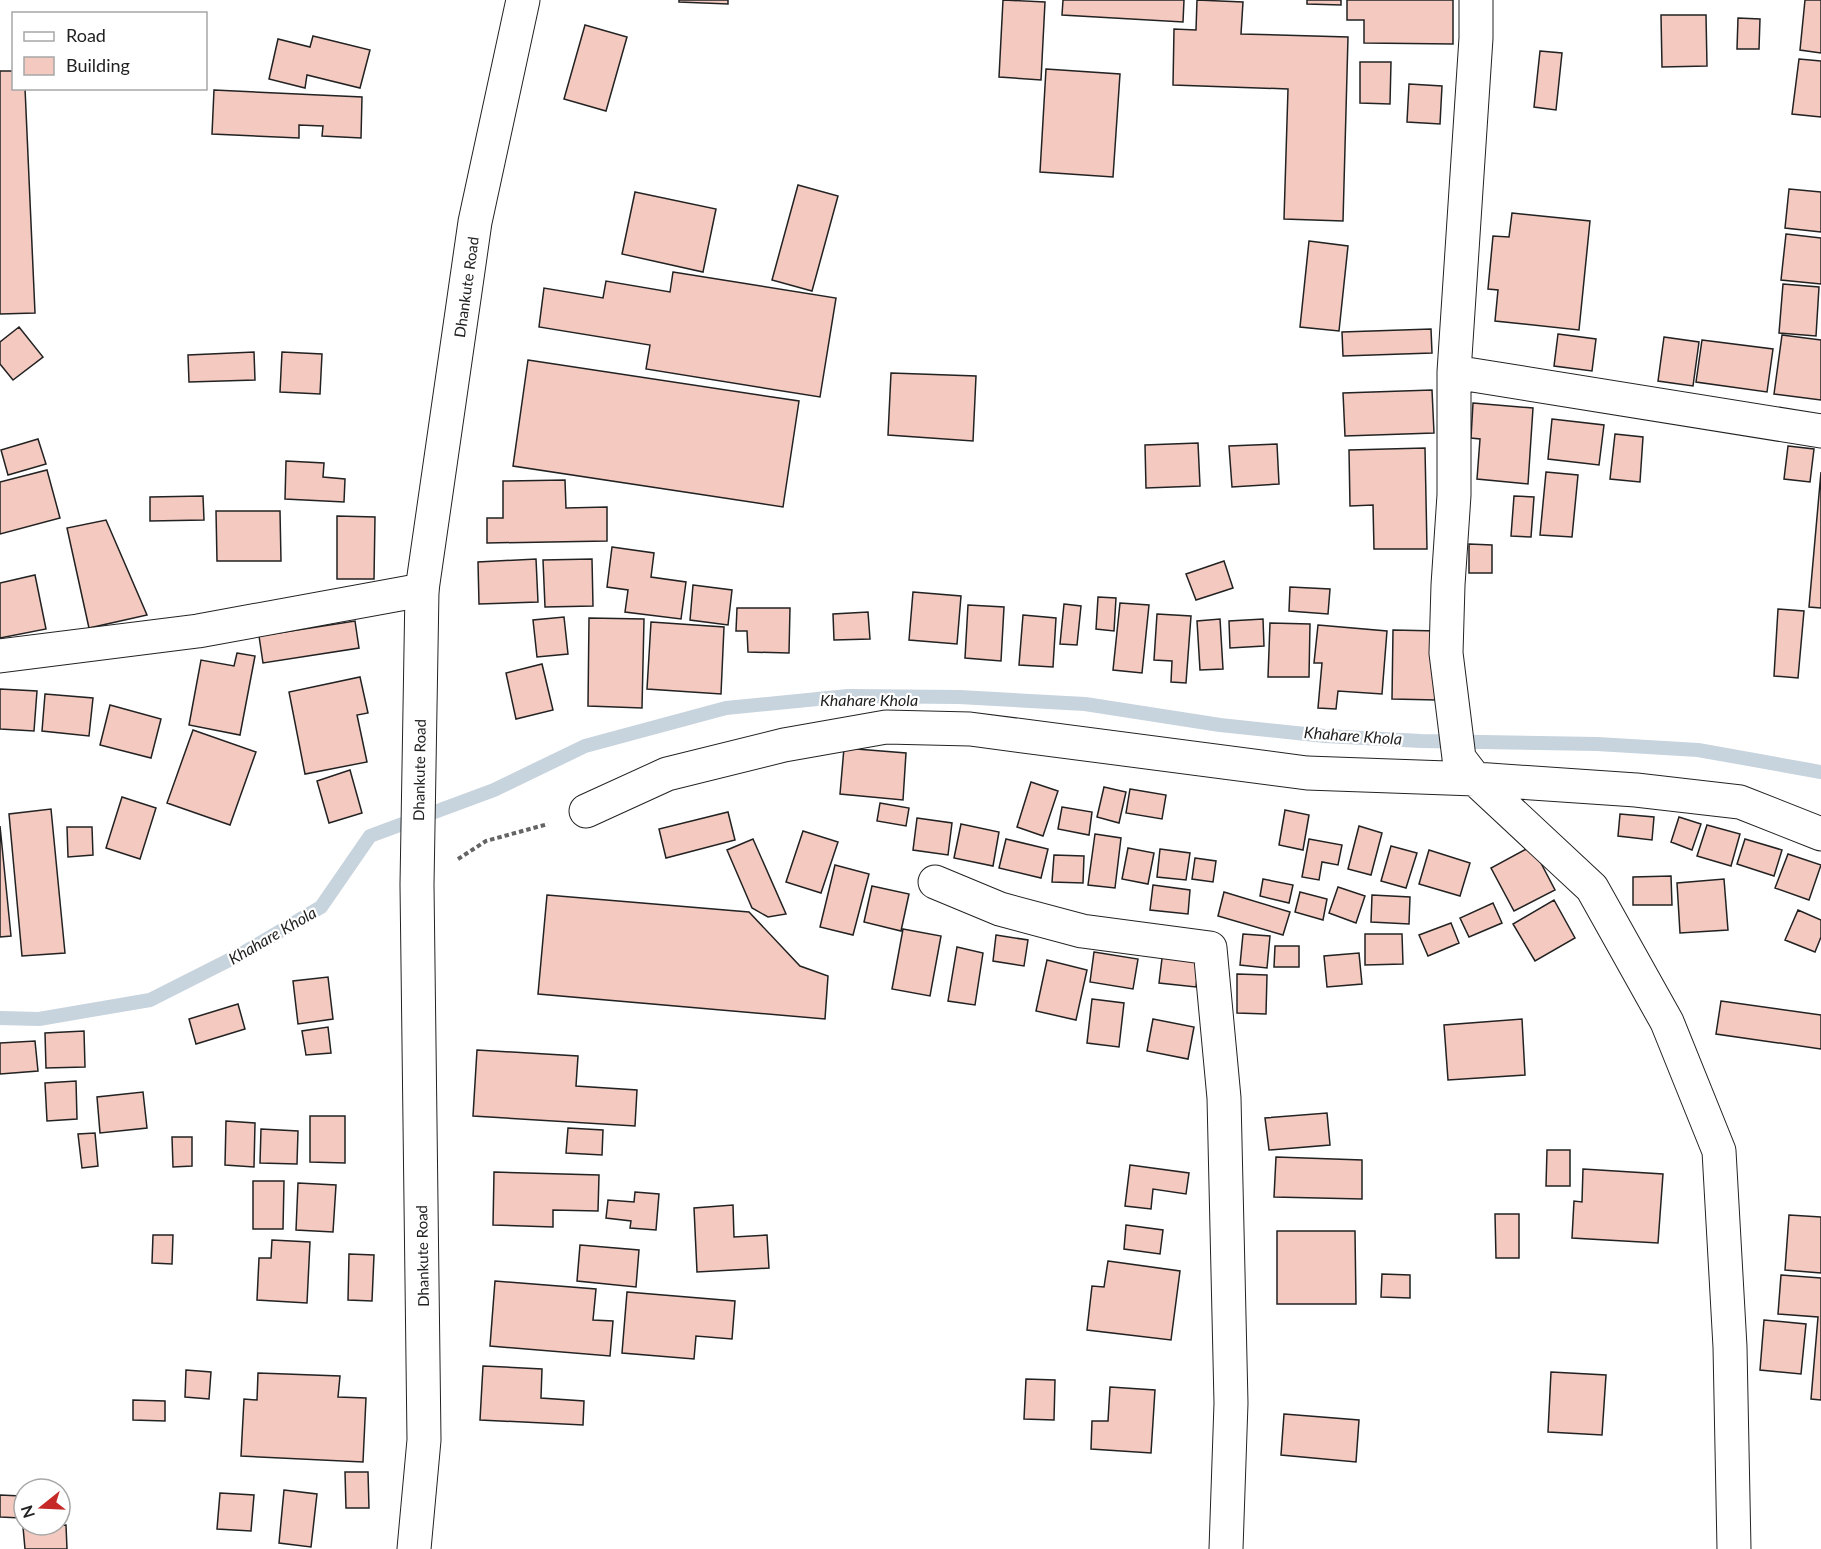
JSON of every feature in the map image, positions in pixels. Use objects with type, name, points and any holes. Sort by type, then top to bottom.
[{"type":"street","name":"Dhankute Road","points":[[414,1549],[424,1440],[417,872],[422,590],[475,222],[523,0]]},
{"type":"street","points":[[1476,0],[1476,38],[1454,372],[1454,495],[1446,652],[1455,717],[1467,769],[1592,888],[1667,1022],[1719,1152],[1730,1347],[1734,1549]]},
{"type":"street","points":[[1454,372],[1821,431]]},
{"type":"street","points":[[0,656],[198,631],[422,590]]},
{"type":"street","points":[[586,811],[667,774],[784,745],[886,727],[970,729],[1307,773],[1467,769],[1740,802],[1821,834]]},
{"type":"street","points":[[935,882],[1000,909],[1082,931],[1210,948],[1224,1098],[1231,1403],[1226,1549]]},
{"type":"path","points":[[417,872],[486,841],[586,811]]},
{"type":"building","points":[[679,0],[728,0],[728,4],[679,2]]},
{"type":"building","points":[[1003,0],[1045,2],[1041,80],[999,77]]},
{"type":"building","points":[[1063,0],[1184,0],[1183,22],[1062,15]]},
{"type":"building","points":[[1197,0],[1243,2],[1241,34],[1348,37],[1343,221],[1284,219],[1288,89],[1173,85],[1174,29],[1196,30]]},
{"type":"building","points":[[1307,0],[1341,0],[1341,5],[1307,4]]},
{"type":"building","points":[[1347,0],[1453,0],[1453,44],[1364,43],[1364,20],[1347,20]]},
{"type":"building","points":[[1805,0],[1821,0],[1821,53],[1800,50]]},
{"type":"building","points":[[1661,15],[1706,15],[1707,66],[1662,67]]},
{"type":"building","points":[[1738,18],[1760,19],[1759,49],[1737,49]]},
{"type":"building","points":[[585,25],[627,37],[606,111],[564,99]]},
{"type":"building","points":[[313,36],[370,50],[360,88],[307,75],[305,88],[269,79],[278,39],[310,47]]},
{"type":"building","points":[[1540,51],[1562,53],[1556,110],[1534,107]]},
{"type":"building","points":[[1799,59],[1821,61],[1821,117],[1792,114]]},
{"type":"building","points":[[1360,62],[1391,62],[1390,104],[1360,103]]},
{"type":"building","points":[[1046,69],[1120,74],[1113,177],[1040,172]]},
{"type":"building","points":[[0,71],[12,71],[12,90],[25,90],[35,313],[0,314]]},
{"type":"building","points":[[1409,84],[1442,86],[1440,124],[1407,122]]},
{"type":"building","points":[[214,90],[362,97],[361,138],[322,136],[323,126],[299,125],[299,138],[212,134]]},
{"type":"building","points":[[798,185],[838,196],[812,291],[772,280]]},
{"type":"building","points":[[1789,189],[1821,192],[1821,232],[1785,228]]},
{"type":"building","points":[[635,192],[716,209],[703,272],[622,254]]},
{"type":"building","points":[[1512,213],[1590,221],[1579,330],[1495,321],[1498,290],[1488,289],[1493,236],[1509,237]]},
{"type":"building","points":[[1786,234],[1821,238],[1821,284],[1781,280]]},
{"type":"building","points":[[1309,241],[1348,246],[1339,331],[1300,327]]},
{"type":"building","points":[[673,272],[836,298],[820,397],[646,369],[650,345],[539,327],[544,288],[603,298],[606,281],[670,292]]},
{"type":"building","points":[[1783,284],[1819,287],[1816,336],[1779,333]]},
{"type":"building","points":[[19,327],[43,357],[13,380],[0,364],[0,342]]},
{"type":"building","points":[[1431,329],[1432,353],[1343,356],[1342,332]]},
{"type":"building","points":[[1558,334],[1596,339],[1592,371],[1554,366]]},
{"type":"building","points":[[1782,335],[1821,340],[1821,400],[1774,394]]},
{"type":"building","points":[[1664,337],[1699,342],[1693,386],[1658,381]]},
{"type":"building","points":[[1702,340],[1773,349],[1767,392],[1696,382]]},
{"type":"building","points":[[254,352],[255,380],[189,382],[188,355]]},
{"type":"building","points":[[282,352],[322,354],[320,394],[280,392]]},
{"type":"building","points":[[528,360],[799,401],[783,507],[513,466]]},
{"type":"building","points":[[891,373],[976,376],[973,441],[888,435]]},
{"type":"building","points":[[1432,390],[1434,433],[1345,436],[1343,393]]},
{"type":"building","points":[[1473,403],[1533,408],[1528,484],[1477,479],[1480,439],[1471,438]]},
{"type":"building","points":[[1552,419],[1604,425],[1599,465],[1548,459]]},
{"type":"building","points":[[1615,434],[1643,437],[1640,482],[1610,479]]},
{"type":"building","points":[[38,439],[46,464],[8,475],[1,450]]},
{"type":"building","points":[[1198,443],[1200,486],[1146,488],[1145,445]]},
{"type":"building","points":[[1277,444],[1279,484],[1232,487],[1229,446]]},
{"type":"building","points":[[1788,446],[1814,449],[1810,482],[1784,479]]},
{"type":"building","points":[[1425,448],[1427,549],[1374,549],[1373,505],[1350,506],[1349,450]]},
{"type":"building","points":[[286,461],[324,463],[323,477],[345,479],[344,502],[285,499]]},
{"type":"building","points":[[47,470],[60,518],[0,534],[0,482]]},
{"type":"building","points":[[1546,472],[1578,475],[1572,537],[1540,535]]},
{"type":"building","points":[[1821,472],[1821,608],[1809,607]]},
{"type":"building","points":[[565,480],[566,508],[607,507],[607,541],[487,543],[487,518],[503,518],[503,481]]},
{"type":"building","points":[[203,496],[204,520],[150,521],[150,497]]},
{"type":"building","points":[[1514,496],[1534,497],[1531,537],[1511,536]]},
{"type":"building","points":[[216,511],[280,511],[281,561],[217,561]]},
{"type":"building","points":[[337,516],[375,517],[374,579],[337,579]]},
{"type":"building","points":[[106,520],[147,615],[89,628],[67,528]]},
{"type":"building","points":[[1469,544],[1492,545],[1492,573],[1469,573]]},
{"type":"building","points":[[612,547],[654,553],[651,577],[686,582],[681,619],[625,612],[628,590],[607,587]]},
{"type":"building","points":[[536,559],[538,602],[479,604],[478,562]]},
{"type":"building","points":[[592,559],[593,606],[545,607],[543,560]]},
{"type":"building","points":[[1224,561],[1233,588],[1196,600],[1186,574]]},
{"type":"building","points":[[35,575],[46,629],[0,638],[0,583]]},
{"type":"building","points":[[693,585],[732,590],[728,625],[690,620]]},
{"type":"building","points":[[1290,587],[1330,589],[1328,614],[1289,611]]},
{"type":"building","points":[[913,592],[961,596],[957,644],[909,640]]},
{"type":"building","points":[[1098,597],[1116,598],[1114,631],[1096,629]]},
{"type":"building","points":[[1120,603],[1149,605],[1142,673],[1113,670]]},
{"type":"building","points":[[1064,604],[1081,606],[1077,645],[1060,644]]},
{"type":"building","points":[[968,605],[1004,607],[1001,661],[965,658]]},
{"type":"building","points":[[737,608],[790,608],[789,653],[748,652],[747,631],[736,631]]},
{"type":"building","points":[[1778,609],[1804,611],[1798,678],[1774,676]]},
{"type":"building","points":[[868,612],[870,639],[834,640],[833,614]]},
{"type":"building","points":[[1157,614],[1191,616],[1186,683],[1171,682],[1172,661],[1154,660]]},
{"type":"building","points":[[1023,615],[1056,618],[1053,667],[1019,665]]},
{"type":"building","points":[[564,617],[568,654],[537,657],[533,620]]},
{"type":"building","points":[[589,618],[644,619],[642,708],[588,706]]},
{"type":"building","points":[[1220,619],[1223,669],[1200,670],[1197,621]]},
{"type":"building","points":[[1263,619],[1264,646],[1230,648],[1229,621]]},
{"type":"building","points":[[355,621],[359,648],[263,663],[259,636]]},
{"type":"building","points":[[651,622],[724,627],[721,694],[647,689]]},
{"type":"building","points":[[1270,623],[1310,624],[1309,677],[1268,677]]},
{"type":"building","points":[[1318,625],[1387,631],[1382,694],[1338,691],[1336,709],[1318,708],[1322,663],[1314,663]]},
{"type":"building","points":[[1393,630],[1438,631],[1437,700],[1392,699]]},
{"type":"building","points":[[237,653],[255,656],[240,735],[189,725],[201,660],[234,666]]},
{"type":"building","points":[[542,664],[553,710],[516,719],[506,673]]},
{"type":"building","points":[[360,677],[368,713],[357,715],[367,762],[305,774],[289,692]]},
{"type":"building","points":[[0,689],[37,691],[34,731],[0,729]]},
{"type":"building","points":[[45,694],[93,698],[89,736],[42,731]]},
{"type":"building","points":[[110,705],[161,719],[151,758],[100,745]]},
{"type":"building","points":[[193,730],[256,752],[230,825],[167,803]]},
{"type":"building","points":[[844,748],[906,753],[903,800],[840,794]]},
{"type":"building","points":[[350,770],[362,813],[329,823],[317,781]]},
{"type":"building","points":[[1031,782],[1058,791],[1043,836],[1017,827]]},
{"type":"building","points":[[1104,787],[1126,792],[1119,823],[1097,817]]},
{"type":"building","points":[[1130,789],[1166,795],[1162,819],[1126,813]]},
{"type":"building","points":[[122,797],[156,808],[140,859],[106,848]]},
{"type":"building","points":[[880,803],[909,808],[906,826],[877,821]]},
{"type":"building","points":[[1062,807],[1092,812],[1089,835],[1058,829]]},
{"type":"building","points":[[51,809],[65,953],[22,956],[9,814]]},
{"type":"building","points":[[1285,810],[1309,815],[1303,850],[1279,845]]},
{"type":"building","points":[[728,812],[735,840],[666,858],[659,829]]},
{"type":"building","points":[[1620,814],[1654,817],[1652,840],[1618,836]]},
{"type":"building","points":[[1679,817],[1701,824],[1692,850],[1671,842]]},
{"type":"building","points":[[917,818],[952,823],[948,855],[913,850]]},
{"type":"building","points":[[961,824],[999,832],[993,866],[954,858]]},
{"type":"building","points":[[1707,825],[1740,834],[1731,866],[1697,856]]},
{"type":"building","points":[[0,826],[11,936],[0,937]]},
{"type":"building","points":[[1359,826],[1382,833],[1371,875],[1348,869]]},
{"type":"building","points":[[67,827],[92,827],[93,855],[68,857]]},
{"type":"building","points":[[803,831],[838,842],[821,893],[786,882]]},
{"type":"building","points":[[1095,834],[1121,838],[1115,888],[1088,885]]},
{"type":"building","points":[[753,839],[786,914],[768,917],[752,908],[727,850]]},
{"type":"building","points":[[1006,839],[1048,849],[1041,878],[999,868]]},
{"type":"building","points":[[1309,839],[1342,845],[1338,865],[1322,862],[1319,880],[1302,877]]},
{"type":"building","points":[[1745,839],[1782,850],[1774,876],[1737,864]]},
{"type":"building","points":[[1391,846],[1417,853],[1406,888],[1381,881]]},
{"type":"building","points":[[1532,846],[1555,890],[1514,911],[1491,868]]},
{"type":"building","points":[[1128,848],[1154,853],[1148,884],[1122,879]]},
{"type":"building","points":[[1160,849],[1190,853],[1186,880],[1157,877]]},
{"type":"building","points":[[1429,850],[1470,863],[1460,896],[1419,884]]},
{"type":"building","points":[[1788,854],[1821,865],[1809,900],[1775,888]]},
{"type":"building","points":[[1054,855],[1084,856],[1083,883],[1052,882]]},
{"type":"building","points":[[1195,858],[1216,861],[1213,882],[1192,879]]},
{"type":"building","points":[[835,865],[869,874],[853,935],[820,927]]},
{"type":"building","points":[[1671,876],[1672,905],[1633,905],[1633,877]]},
{"type":"building","points":[[1263,879],[1293,885],[1289,903],[1260,896]]},
{"type":"building","points":[[1724,879],[1728,930],[1680,933],[1677,883]]},
{"type":"building","points":[[1153,885],[1190,890],[1188,914],[1150,910]]},
{"type":"building","points":[[872,886],[909,894],[901,931],[864,922]]},
{"type":"building","points":[[1338,887],[1365,896],[1356,923],[1329,913]]},
{"type":"building","points":[[1224,892],[1290,912],[1283,935],[1218,916]]},
{"type":"building","points":[[1300,892],[1327,899],[1323,920],[1295,912]]},
{"type":"building","points":[[547,895],[749,912],[800,966],[828,976],[825,1019],[538,994]]},
{"type":"building","points":[[1372,895],[1410,897],[1409,924],[1371,922]]},
{"type":"building","points":[[1554,900],[1575,938],[1535,961],[1513,924]]},
{"type":"building","points":[[1493,903],[1502,923],[1469,937],[1460,918]]},
{"type":"building","points":[[1798,910],[1821,920],[1821,937],[1815,952],[1785,940]]},
{"type":"building","points":[[1451,923],[1459,943],[1428,956],[1419,935]]},
{"type":"building","points":[[903,929],[941,936],[930,996],[892,989]]},
{"type":"building","points":[[1243,934],[1270,936],[1267,968],[1240,965]]},
{"type":"building","points":[[1365,934],[1402,934],[1403,964],[1365,965]]},
{"type":"building","points":[[996,935],[1028,940],[1024,966],[993,961]]},
{"type":"building","points":[[1275,946],[1299,946],[1299,967],[1274,967]]},
{"type":"building","points":[[957,947],[983,953],[975,1005],[948,1001]]},
{"type":"building","points":[[1163,950],[1200,954],[1196,987],[1159,983]]},
{"type":"building","points":[[1094,952],[1138,959],[1133,989],[1090,982]]},
{"type":"building","points":[[1359,953],[1362,984],[1327,987],[1324,956]]},
{"type":"building","points":[[1047,960],[1087,970],[1076,1020],[1036,1011]]},
{"type":"building","points":[[1237,974],[1267,975],[1266,1014],[1237,1013]]},
{"type":"building","points":[[328,977],[333,1019],[298,1024],[293,981]]},
{"type":"building","points":[[1092,999],[1124,1003],[1119,1047],[1087,1043]]},
{"type":"building","points":[[1721,1001],[1821,1015],[1821,1049],[1716,1034]]},
{"type":"building","points":[[238,1004],[245,1029],[196,1044],[189,1019]]},
{"type":"building","points":[[1153,1019],[1194,1027],[1188,1059],[1147,1051]]},
{"type":"building","points":[[1522,1019],[1525,1075],[1448,1080],[1444,1025]]},
{"type":"building","points":[[328,1027],[331,1053],[306,1055],[302,1031]]},
{"type":"building","points":[[84,1031],[85,1067],[46,1068],[45,1033]]},
{"type":"building","points":[[35,1041],[38,1071],[0,1074],[0,1043]]},
{"type":"building","points":[[477,1050],[578,1056],[576,1086],[637,1090],[635,1126],[473,1116]]},
{"type":"building","points":[[76,1081],[77,1119],[47,1121],[45,1083]]},
{"type":"building","points":[[143,1092],[147,1128],[100,1133],[97,1097]]},
{"type":"building","points":[[1327,1113],[1330,1145],[1269,1150],[1265,1118]]},
{"type":"building","points":[[310,1116],[345,1116],[345,1163],[310,1162]]},
{"type":"building","points":[[226,1121],[255,1123],[254,1167],[225,1165]]},
{"type":"building","points":[[568,1128],[603,1130],[602,1155],[566,1153]]},
{"type":"building","points":[[261,1129],[298,1131],[297,1164],[260,1163]]},
{"type":"building","points":[[95,1133],[98,1166],[82,1168],[78,1134]]},
{"type":"building","points":[[172,1137],[192,1137],[192,1166],[173,1167]]},
{"type":"building","points":[[1547,1150],[1570,1150],[1570,1186],[1546,1186]]},
{"type":"building","points":[[1276,1157],[1362,1160],[1362,1199],[1274,1197]]},
{"type":"building","points":[[1130,1165],[1189,1173],[1186,1194],[1153,1189],[1151,1209],[1125,1206]]},
{"type":"building","points":[[1583,1169],[1663,1174],[1658,1243],[1572,1238],[1574,1201],[1582,1202]]},
{"type":"building","points":[[494,1172],[599,1175],[598,1211],[553,1210],[553,1227],[493,1225]]},
{"type":"building","points":[[253,1181],[284,1181],[283,1229],[253,1229]]},
{"type":"building","points":[[298,1183],[336,1185],[333,1232],[296,1230]]},
{"type":"building","points":[[635,1192],[659,1194],[656,1230],[630,1228],[631,1221],[606,1218],[608,1200],[634,1202]]},
{"type":"building","points":[[733,1205],[734,1237],[767,1235],[769,1268],[697,1272],[694,1208]]},
{"type":"building","points":[[1495,1214],[1519,1214],[1519,1258],[1496,1258]]},
{"type":"building","points":[[1789,1215],[1821,1217],[1821,1273],[1785,1270]]},
{"type":"building","points":[[1126,1225],[1163,1230],[1160,1254],[1124,1249]]},
{"type":"building","points":[[1277,1231],[1355,1231],[1356,1304],[1277,1304]]},
{"type":"building","points":[[153,1235],[173,1235],[172,1264],[152,1263]]},
{"type":"building","points":[[272,1240],[310,1242],[307,1303],[257,1300],[259,1258],[271,1258]]},
{"type":"building","points":[[580,1245],[639,1250],[636,1287],[577,1281]]},
{"type":"building","points":[[349,1254],[374,1255],[372,1301],[348,1300]]},
{"type":"building","points":[[1108,1261],[1180,1271],[1171,1340],[1087,1330],[1092,1286],[1104,1287]]},
{"type":"building","points":[[1382,1274],[1410,1275],[1410,1298],[1381,1297]]},
{"type":"building","points":[[1781,1275],[1821,1278],[1821,1400],[1811,1399],[1818,1317],[1778,1314]]},
{"type":"building","points":[[495,1281],[596,1289],[593,1320],[613,1321],[610,1356],[490,1346]]},
{"type":"building","points":[[627,1292],[735,1301],[732,1339],[696,1336],[694,1359],[622,1353]]},
{"type":"building","points":[[1764,1320],[1806,1324],[1801,1374],[1760,1370]]},
{"type":"building","points":[[483,1366],[542,1369],[541,1398],[584,1401],[583,1425],[480,1420]]},
{"type":"building","points":[[186,1370],[211,1372],[209,1399],[185,1397]]},
{"type":"building","points":[[1551,1372],[1606,1375],[1602,1435],[1548,1432]]},
{"type":"building","points":[[258,1373],[340,1376],[338,1397],[366,1398],[363,1462],[241,1456],[244,1399],[257,1400]]},
{"type":"building","points":[[1026,1379],[1055,1380],[1054,1420],[1024,1419]]},
{"type":"building","points":[[1110,1387],[1155,1390],[1151,1453],[1091,1449],[1092,1421],[1108,1421]]},
{"type":"building","points":[[133,1400],[165,1401],[165,1421],[133,1420]]},
{"type":"building","points":[[1284,1414],[1359,1420],[1356,1462],[1281,1455]]},
{"type":"building","points":[[345,1472],[368,1472],[369,1508],[346,1508]]},
{"type":"building","points":[[284,1490],[317,1494],[311,1547],[279,1543]]},
{"type":"building","points":[[220,1493],[254,1495],[251,1531],[217,1529]]},
{"type":"building","points":[[0,1495],[12,1496],[12,1518],[0,1517]]},
{"type":"building","points":[[24,1537],[66,1537],[67,1549],[25,1549]]},
{"type":"waterway","name":"Khahare Khola","points":[[0,1018],[39,1019],[150,1000],[243,953],[321,907],[370,836],[494,790],[585,746],[726,708],[848,696],[959,697],[1085,704],[1220,725],[1325,736],[1421,741],[1597,744],[1698,750],[1821,772]]}]
